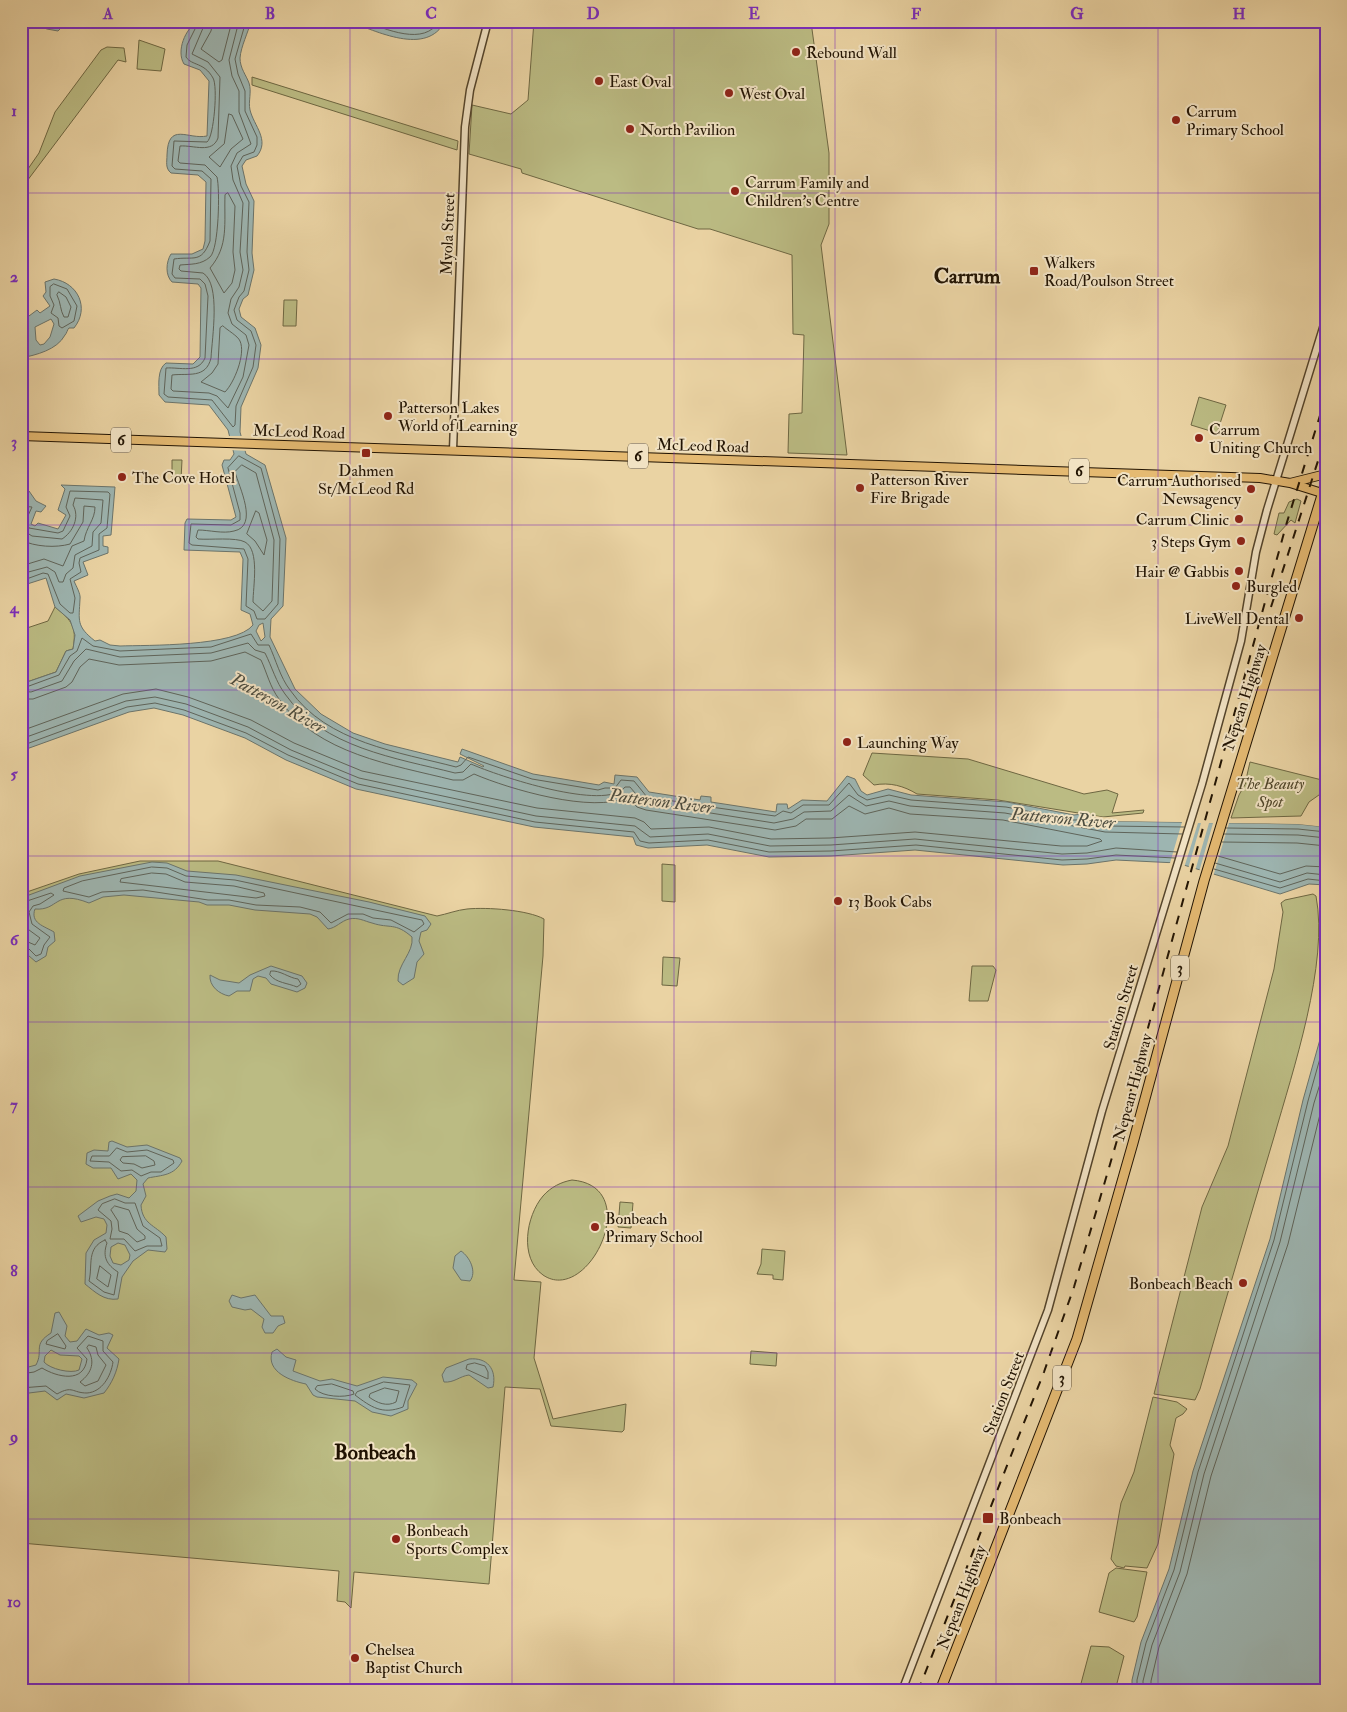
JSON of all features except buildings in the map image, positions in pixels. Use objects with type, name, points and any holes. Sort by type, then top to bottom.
[{"type":"highway","name":"Nepean Highway","points":[[940,1691],[1077,1339],[1138,1126],[1224,811],[1326,482]]},
{"type":"main road","name":"McLeod Road","points":[[21,436],[1276,480],[1290,482],[1322,494]]},
{"type":"main road","points":[[1290,482],[1326,474]]},
{"type":"street","name":"Myola Street","points":[[453,450],[465,127],[470,90],[488,21]]},
{"type":"street","name":"Station Street","points":[[902,1691],[1042,1330],[1102,1111],[1195,807],[1242,636],[1256,552],[1326,318]]},
{"type":"green space","points":[[534,21],[811,22],[829,153],[829,224],[821,245],[847,455],[788,453],[789,414],[802,413],[804,335],[793,334],[792,255],[710,229],[698,229],[522,173],[521,169],[469,154],[472,105],[511,114],[528,100]]},
{"type":"green space","points":[[139,40],[165,49],[161,71],[137,69]]},
{"type":"green space","points":[[107,47],[124,48],[126,62],[118,60],[21,189],[21,179],[39,153],[55,112],[101,50]]},
{"type":"green space","points":[[252,77],[458,141],[457,150],[252,85]]},
{"type":"green space","points":[[284,300],[297,300],[296,326],[283,326]]},
{"type":"green space","points":[[1199,397],[1226,405],[1217,433],[1191,425]]},
{"type":"green space","points":[[172,460],[182,460],[181,480],[172,480]]},
{"type":"green space","points":[[1297,499],[1301,501],[1295,523],[1291,520],[1277,535],[1274,534],[1279,513],[1284,513],[1289,502]]},
{"type":"green space","points":[[55,607],[66,616],[74,629],[73,649],[66,651],[56,672],[27,682],[24,674],[21,675],[21,630],[48,621]]},
{"type":"green space","points":[[872,753],[968,759],[1084,794],[1107,790],[1118,794],[1112,813],[1144,810],[1143,813],[1103,817],[998,800],[917,794],[897,785],[874,785],[863,775]]},
{"type":"green space","name":"The Beauty Spot","points":[[1250,762],[1326,781],[1326,790],[1309,802],[1301,816],[1231,818],[1239,795],[1248,779]]},
{"type":"green space","points":[[140,861],[218,861],[437,916],[475,908],[485,908],[518,911],[544,919],[543,956],[514,1280],[541,1282],[534,1358],[553,1419],[626,1404],[624,1430],[622,1432],[551,1426],[540,1389],[505,1387],[489,1584],[354,1572],[351,1608],[345,1602],[337,1601],[339,1571],[21,1543],[21,894],[79,874]]},
{"type":"green space","points":[[662,864],[675,865],[675,902],[662,901]]},
{"type":"green space","points":[[1313,894],[1316,896],[1319,923],[1318,953],[1307,1017],[1200,1389],[1195,1400],[1154,1394],[1202,1207],[1228,1146],[1274,969],[1283,912],[1281,903],[1285,900]]},
{"type":"green space","points":[[663,957],[680,958],[677,986],[662,985]]},
{"type":"green space","points":[[972,966],[993,966],[996,970],[988,1001],[969,1001]]},
{"type":"green space","points":[[572,1180],[594,1187],[605,1202],[607,1221],[602,1241],[591,1260],[577,1274],[560,1280],[543,1275],[535,1268],[528,1248],[529,1225],[532,1214],[543,1196],[556,1185]]},
{"type":"green space","points":[[620,1202],[633,1203],[631,1228],[618,1227]]},
{"type":"green space","points":[[762,1249],[785,1251],[783,1280],[773,1279],[773,1275],[757,1274],[761,1264]]},
{"type":"green space","points":[[751,1351],[777,1353],[776,1366],[750,1364]]},
{"type":"green space","points":[[1153,1397],[1177,1402],[1187,1409],[1176,1418],[1170,1445],[1174,1454],[1158,1544],[1147,1568],[1125,1566],[1124,1568],[1116,1566],[1111,1559],[1121,1503],[1134,1472]]},
{"type":"green space","points":[[1116,1568],[1147,1572],[1137,1617],[1134,1622],[1099,1612],[1109,1573]]},
{"type":"green space","points":[[1091,1646],[1109,1647],[1124,1656],[1115,1691],[1079,1691]]},
{"type":"water","points":[[24,21],[68,21],[58,31]]},
{"type":"water","name":"Patterson River","points":[[198,21],[251,21],[240,62],[249,83],[250,110],[260,133],[262,144],[257,156],[246,160],[242,166],[246,184],[254,201],[252,253],[254,270],[248,295],[243,299],[239,309],[241,317],[255,328],[261,345],[258,368],[241,407],[240,432],[246,454],[265,465],[286,538],[283,606],[271,619],[270,637],[295,689],[321,714],[353,733],[385,744],[458,762],[460,757],[484,766],[460,754],[462,749],[533,774],[599,785],[604,782],[614,784],[615,775],[637,777],[649,792],[700,800],[701,796],[711,797],[711,802],[776,812],[777,804],[787,804],[788,809],[802,800],[827,801],[847,776],[855,779],[861,791],[867,795],[888,789],[911,795],[1007,802],[1074,815],[1083,814],[1107,821],[1298,824],[1326,827],[1326,885],[1309,884],[1280,894],[1177,863],[1116,860],[1063,865],[915,850],[831,856],[769,857],[707,845],[648,848],[636,845],[633,837],[534,827],[356,789],[286,760],[245,738],[183,715],[154,708],[129,712],[21,751],[21,675],[24,674],[27,682],[56,672],[66,651],[73,649],[75,635],[70,620],[55,607],[46,578],[21,586],[21,504],[25,502],[29,491],[36,501],[46,506],[41,512],[36,511],[31,524],[35,526],[38,523],[58,529],[66,515],[58,510],[65,489],[61,485],[115,487],[111,535],[103,536],[103,546],[108,547],[108,553],[83,562],[88,575],[74,581],[80,597],[80,623],[84,631],[95,641],[100,640],[110,645],[120,646],[169,645],[211,641],[244,632],[253,625],[250,614],[241,610],[243,559],[240,552],[184,550],[185,523],[187,519],[231,520],[236,517],[222,465],[224,460],[230,460],[234,454],[228,430],[209,405],[165,402],[159,395],[160,373],[166,363],[193,364],[200,357],[201,288],[198,284],[172,282],[168,276],[167,268],[171,254],[192,254],[203,249],[205,241],[206,182],[198,175],[171,173],[167,165],[168,145],[171,138],[175,135],[207,136],[209,81],[200,70],[184,64],[181,53],[183,41],[193,25]],"holes":[[[263,623],[265,637],[261,641],[256,631],[259,625]]]},
{"type":"water","points":[[348,21],[445,21],[437,32],[426,38],[414,39],[386,35]]},
{"type":"water","points":[[54,279],[62,281],[75,291],[81,305],[79,320],[74,328],[69,328],[61,340],[52,348],[21,358],[21,322],[37,310],[40,313],[50,306],[43,296],[46,292],[45,282]],"holes":[[[51,319],[54,324],[50,337],[44,344],[40,345],[36,340],[35,327]]]},
{"type":"water","points":[[152,862],[167,863],[187,871],[236,875],[369,902],[425,916],[431,924],[427,930],[421,932],[419,941],[424,954],[417,962],[414,978],[403,985],[398,981],[398,975],[411,948],[412,937],[401,929],[352,919],[328,929],[317,917],[310,914],[255,910],[229,905],[207,905],[199,902],[124,895],[103,897],[89,903],[69,898],[58,901],[43,909],[35,909],[34,918],[42,926],[54,932],[55,941],[48,947],[46,956],[36,962],[21,949],[21,898],[80,876]]},
{"type":"water","points":[[271,966],[302,976],[307,983],[305,988],[297,992],[271,984],[266,978],[258,976],[253,979],[250,991],[237,991],[229,996],[215,989],[210,979],[210,975],[220,980],[239,983],[250,975]]},
{"type":"water","points":[[1326,1018],[1326,1691],[1132,1691],[1132,1680],[1141,1642],[1169,1569],[1193,1471],[1270,1239],[1303,1100]]},
{"type":"water","points":[[112,1141],[127,1147],[147,1145],[180,1158],[182,1161],[175,1170],[148,1178],[143,1184],[146,1196],[141,1205],[142,1211],[146,1220],[166,1237],[167,1249],[165,1252],[148,1250],[133,1261],[122,1277],[118,1299],[108,1299],[85,1284],[86,1253],[94,1240],[106,1233],[107,1225],[104,1219],[96,1217],[81,1222],[78,1216],[98,1201],[117,1194],[129,1198],[136,1191],[137,1180],[131,1174],[118,1179],[111,1168],[93,1168],[86,1164],[87,1153],[94,1150],[108,1151],[109,1142]],"holes":[[[118,1243],[125,1245],[130,1255],[129,1260],[121,1265],[113,1263],[110,1256],[111,1247]]]},
{"type":"water","points":[[461,1251],[472,1265],[473,1273],[470,1281],[461,1280],[453,1268],[455,1256]]},
{"type":"water","points":[[232,1295],[241,1298],[255,1295],[271,1316],[283,1316],[285,1323],[278,1326],[273,1333],[265,1333],[262,1327],[264,1319],[251,1309],[245,1310],[232,1307],[229,1301]]},
{"type":"water","points":[[59,1312],[67,1326],[65,1336],[70,1342],[77,1341],[86,1329],[99,1335],[109,1333],[113,1335],[107,1348],[119,1359],[114,1377],[104,1393],[84,1398],[66,1394],[57,1400],[45,1391],[21,1394],[21,1369],[36,1365],[40,1344],[51,1333],[55,1313]],"holes":[[[51,1350],[60,1355],[79,1356],[82,1359],[79,1370],[61,1370],[51,1367],[44,1362],[45,1356]]]},
{"type":"water","points":[[277,1349],[286,1357],[296,1360],[293,1371],[320,1381],[332,1379],[357,1386],[383,1377],[412,1380],[417,1384],[408,1401],[408,1409],[391,1416],[372,1412],[355,1401],[317,1397],[313,1395],[306,1384],[287,1378],[276,1370],[273,1365],[271,1359],[272,1352]]},
{"type":"water","points":[[469,1359],[486,1362],[492,1370],[493,1387],[488,1388],[469,1375],[444,1382],[442,1375],[446,1368]]},
{"type":"pier","points":[[226,436],[245,436],[248,451],[230,450]]},
{"type":"pier","points":[[1083,814],[1114,819],[1298,821],[1326,825],[1326,827],[1298,824],[1229,823],[1213,877],[1199,872],[1213,823],[1209,823],[1195,871],[1188,869],[1201,823],[1198,823],[1184,868],[1166,865],[1170,863],[1182,822],[1107,821]]},
{"type":"railway","points":[[918,1691],[1044,1372],[1074,1287],[1118,1137],[1287,522],[1326,396]]},
{"type":"railway","points":[[1271,607],[1326,436]]},
{"type":"place","name":"Rebound Wall","points":[[796,52]]},
{"type":"place","name":"East Oval","points":[[599,81]]},
{"type":"place","name":"West Oval","points":[[729,93]]},
{"type":"place","name":"Carrum Primary School","points":[[1176,120]]},
{"type":"place","name":"North Pavilion","points":[[630,129]]},
{"type":"place","name":"Carrum Family and Children's Centre","points":[[735,191]]},
{"type":"place","name":"Walkers Road/Poulson Street","points":[[1034,271]]},
{"type":"place","name":"Patterson Lakes World of Learning","points":[[388,416]]},
{"type":"place","name":"Carrum Uniting Church","points":[[1199,438]]},
{"type":"place","name":"Dahmen St/McLeod Rd","points":[[366,453]]},
{"type":"place","name":"The Cove Hotel","points":[[122,477]]},
{"type":"place","name":"Patterson River Fire Brigade","points":[[860,488]]},
{"type":"place","name":"Carrum Authorised Newsagency","points":[[1251,489]]},
{"type":"place","name":"Carrum Clinic","points":[[1239,519]]},
{"type":"place","name":"3 Steps Gym","points":[[1241,541]]},
{"type":"place","name":"Hair @ Gabbis","points":[[1239,571]]},
{"type":"place","name":"Burgled","points":[[1236,586]]},
{"type":"place","name":"LiveWell Dental","points":[[1299,618]]},
{"type":"place","name":"Launching Way","points":[[847,742]]},
{"type":"place","name":"13 Book Cabs","points":[[838,901]]},
{"type":"place","name":"Bonbeach Primary School","points":[[595,1227]]},
{"type":"place","name":"Bonbeach Beach","points":[[1243,1283]]},
{"type":"place","name":"Bonbeach","points":[[988,1518]]},
{"type":"place","name":"Bonbeach Sports Complex","points":[[396,1539]]},
{"type":"place","name":"Chelsea Baptist Church","points":[[355,1658]]},
{"type":"district","name":"Carrum","points":[[967,276]]},
{"type":"district","name":"Bonbeach","points":[[375,1452]]}]
